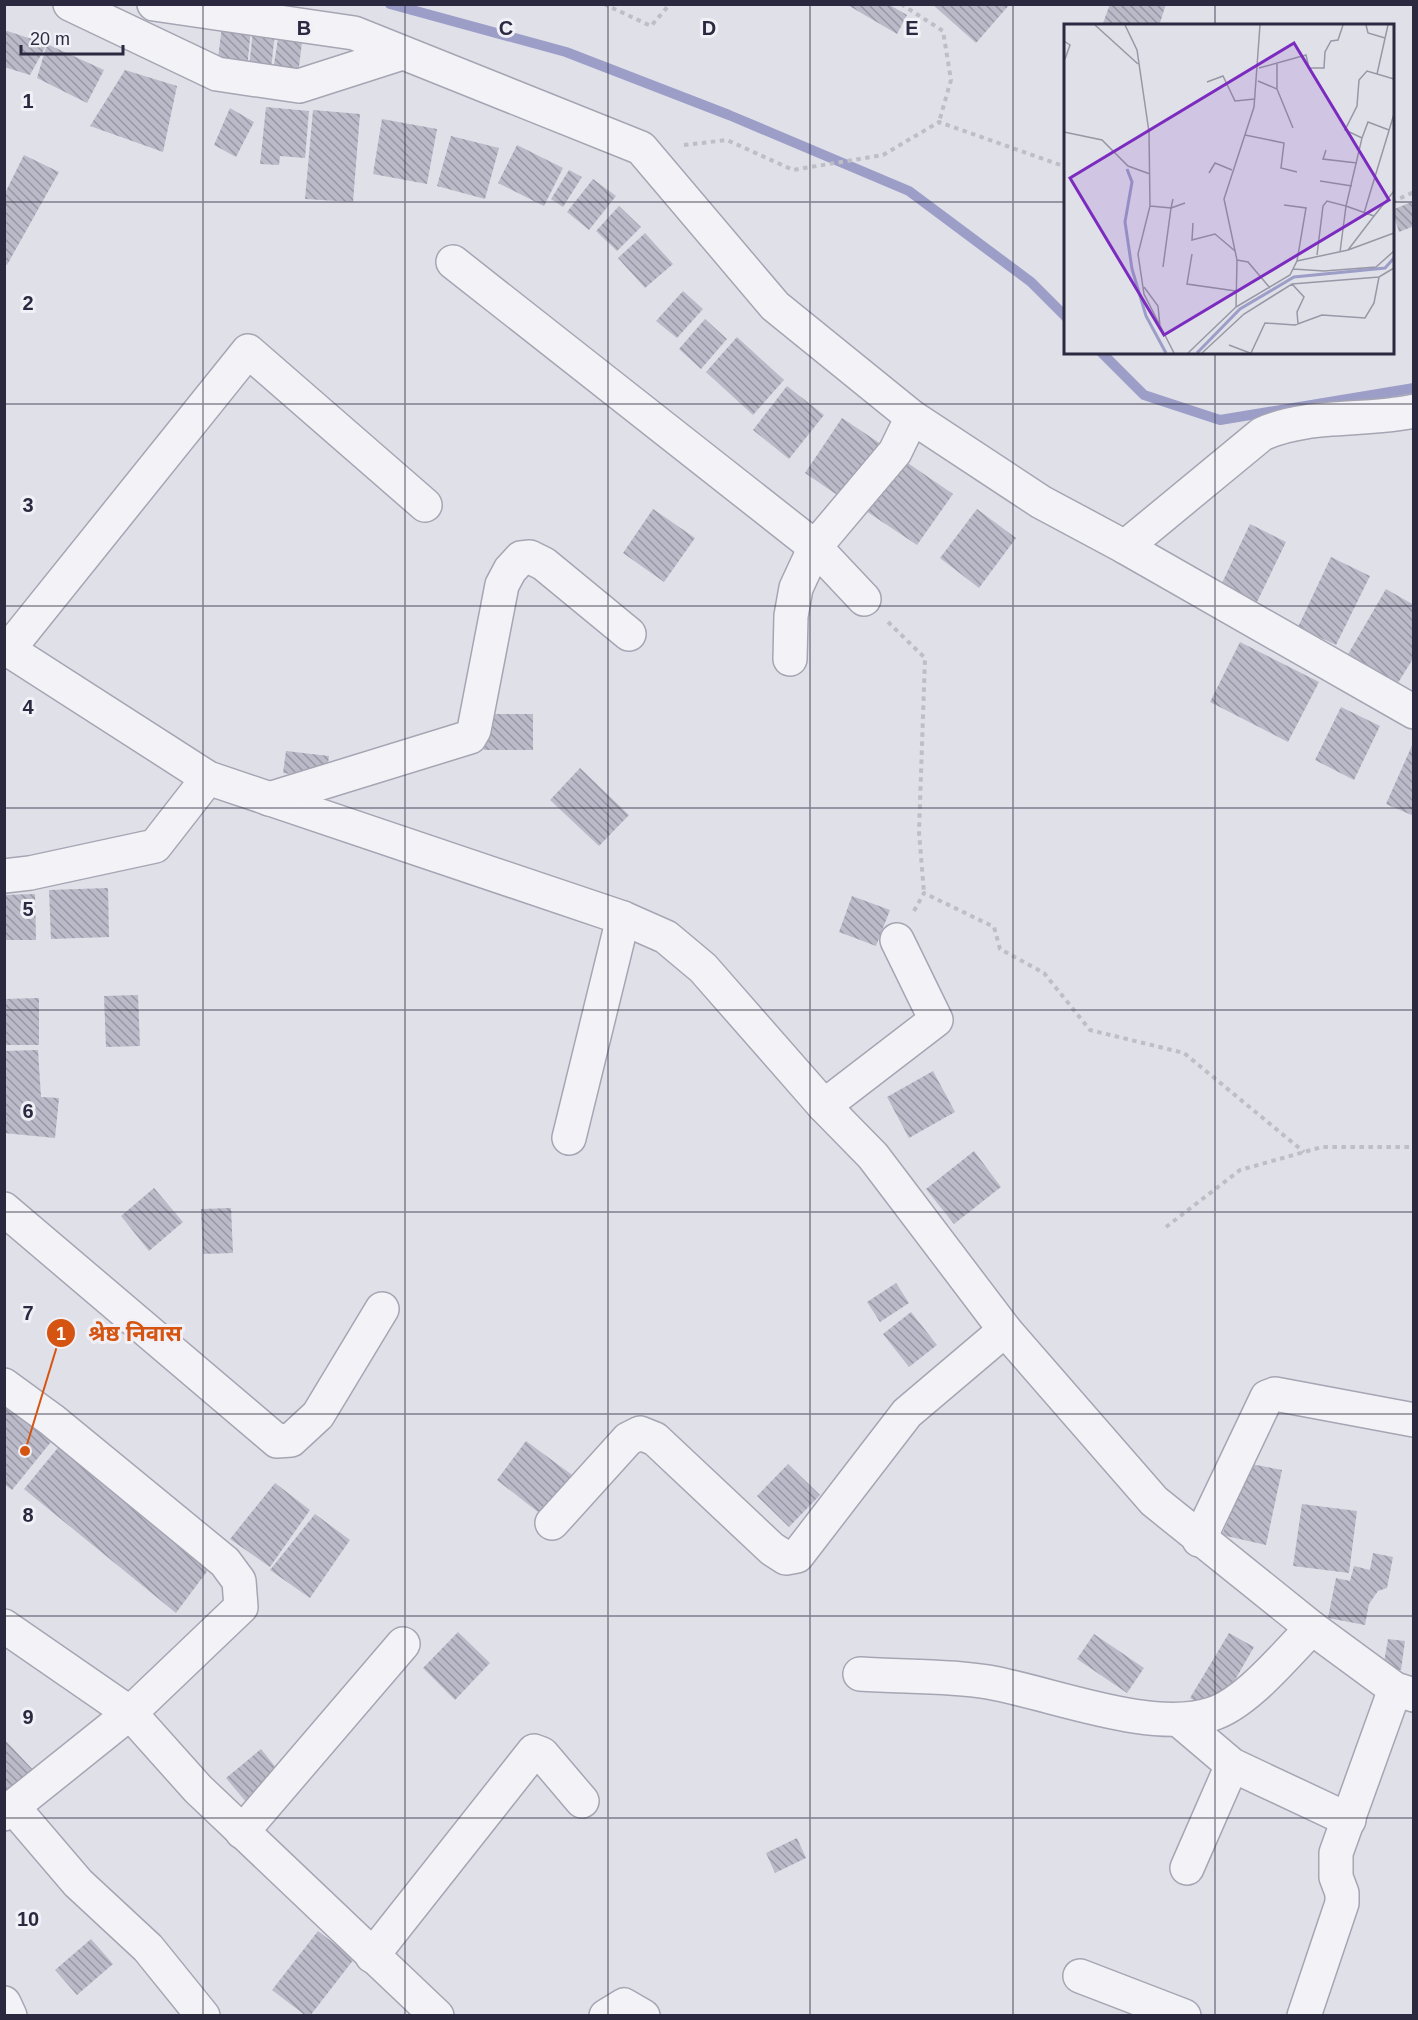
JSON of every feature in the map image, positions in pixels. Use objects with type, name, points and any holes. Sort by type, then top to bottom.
[{"type":"street","points":[[70,4],[217,74],[299,86],[402,52]]},
{"type":"street","points":[[154,4],[354,33],[641,148],[775,306],[912,417],[1041,502],[1125,547],[1413,712]]},
{"type":"street","points":[[453,262],[815,547],[864,598]]},
{"type":"street","points":[[425,505],[248,351],[6,648],[208,778],[623,918],[666,937],[703,968],[824,1106],[873,1156],[1005,1330],[1149,1496],[1199,1540],[1312,1628],[1404,1692],[1336,1853],[1336,1877],[1342,1893],[1342,1903],[1304,2016]]},
{"type":"street","points":[[1125,547],[1262,434],[1284,424],[1378,418],[1413,411]]},
{"type":"street","points":[[790,658],[791,616],[796,588],[815,547],[895,452],[912,417]]},
{"type":"street","points":[[269,799],[470,737],[474,730],[502,585],[510,570],[521,558],[530,557],[544,564],[628,634]]},
{"type":"street","points":[[4,876],[30,873],[155,846],[208,778]]},
{"type":"street","points":[[569,1138],[623,918]]},
{"type":"street","points":[[824,1106],[936,1020],[897,940]]},
{"type":"street","points":[[4,1209],[277,1441],[291,1440],[318,1415],[382,1309]]},
{"type":"street","points":[[552,1522],[628,1439],[640,1433],[656,1439],[772,1549],[786,1558],[797,1556],[907,1413],[1005,1330]]},
{"type":"street","points":[[4,1385],[52,1420],[159,1506],[225,1562],[239,1581],[241,1607],[130,1713],[9,1810],[78,1883],[148,1948],[203,2016]]},
{"type":"street","points":[[1199,1540],[1267,1397],[1275,1394],[1413,1420]]},
{"type":"street","points":[[4,1626],[130,1713],[198,1788],[242,1832],[437,2016]]},
{"type":"street","points":[[860,1674],[987,1682],[1126,1713],[1179,1720],[1214,1714],[1227,1707],[1246,1693],[1312,1628]]},
{"type":"street","points":[[242,1832],[403,1644]]},
{"type":"street","points":[[1179,1720],[1233,1765],[1349,1820]]},
{"type":"street","points":[[372,1956],[534,1751],[542,1754],[582,1801]]},
{"type":"street","points":[[1187,1868],[1233,1765]]},
{"type":"street","points":[[1080,1976],[1184,2016]]},
{"type":"street","points":[[4,2002],[10,2016]]},
{"type":"street","points":[[606,2016],[624,2005],[642,2016]]},
{"type":"path","points":[[604,4],[651,26],[670,4]]},
{"type":"path","points":[[641,148],[727,140],[793,170],[883,155],[939,122],[951,80],[943,31],[902,4]]},
{"type":"path","points":[[939,122],[1064,167]]},
{"type":"path","points":[[1394,201],[1413,192]]},
{"type":"path","points":[[864,598],[925,658],[919,832],[924,893],[897,940]]},
{"type":"path","points":[[924,893],[994,927],[1000,949],[1044,973],[1090,1030],[1184,1053],[1304,1152]]},
{"type":"path","points":[[1166,1227],[1240,1170],[1322,1147],[1413,1147]]},
{"type":"building","points":[[846,4],[888,4],[907,15],[897,34]]},
{"type":"building","points":[[932,4],[1010,4],[976,43]]},
{"type":"building","points":[[1110,4],[1166,4],[1160,24],[1103,24]]},
{"type":"building","points":[[222,27],[251,29],[247,68],[217,65]]},
{"type":"building","points":[[4,30],[47,44],[30,75],[4,67]]},
{"type":"building","points":[[253,30],[275,32],[271,70],[249,68]]},
{"type":"building","points":[[279,32],[303,35],[298,74],[273,71]]},
{"type":"building","points":[[47,44],[104,70],[87,103],[37,78]]},
{"type":"building","points":[[125,70],[177,86],[163,152],[90,126]]},
{"type":"building","points":[[266,107],[309,111],[305,158],[280,156],[279,165],[260,164]]},
{"type":"building","points":[[230,108],[254,122],[236,157],[214,145]]},
{"type":"building","points":[[313,110],[360,114],[353,202],[305,199]]},
{"type":"building","points":[[382,119],[437,129],[427,184],[373,174]]},
{"type":"building","points":[[451,136],[499,148],[485,199],[437,186]]},
{"type":"building","points":[[517,145],[563,168],[544,206],[498,183]]},
{"type":"building","points":[[24,155],[59,172],[7,265],[4,264],[4,195]]},
{"type":"building","points":[[569,170],[582,177],[563,207],[551,199]]},
{"type":"building","points":[[593,179],[616,196],[589,230],[567,212]]},
{"type":"building","points":[[1414,201],[1414,226],[1399,232],[1394,209]]},
{"type":"building","points":[[619,206],[641,227],[617,251],[596,231]]},
{"type":"building","points":[[645,233],[673,264],[645,288],[618,258]]},
{"type":"building","points":[[683,291],[703,309],[677,338],[656,321]]},
{"type":"building","points":[[705,319],[727,339],[701,369],[679,349]]},
{"type":"building","points":[[737,337],[784,380],[753,415],[706,372]]},
{"type":"building","points":[[787,386],[824,415],[789,459],[753,430]]},
{"type":"building","points":[[842,418],[884,446],[846,501],[805,473]]},
{"type":"building","points":[[899,457],[953,494],[917,545],[863,509]]},
{"type":"building","points":[[653,509],[695,538],[664,582],[623,553]]},
{"type":"building","points":[[977,509],[1016,538],[979,588],[940,558]]},
{"type":"building","points":[[1250,524],[1286,542],[1257,602],[1221,585]]},
{"type":"building","points":[[1331,557],[1370,576],[1336,645],[1298,627]]},
{"type":"building","points":[[1386,589],[1414,605],[1414,657],[1393,691],[1344,661]]},
{"type":"building","points":[[1240,642],[1319,682],[1288,742],[1210,702]]},
{"type":"building","points":[[1341,707],[1380,726],[1354,780],[1315,760]]},
{"type":"building","points":[[484,714],[533,714],[533,750],[484,750]]},
{"type":"building","points":[[1414,741],[1414,816],[1386,804]]},
{"type":"building","points":[[286,751],[329,756],[326,779],[283,773]]},
{"type":"building","points":[[580,768],[629,815],[599,846],[550,800]]},
{"type":"building","points":[[108,888],[109,937],[51,939],[49,890]]},
{"type":"building","points":[[35,894],[36,940],[4,940],[4,895]]},
{"type":"building","points":[[852,896],[890,910],[876,946],[839,932]]},
{"type":"building","points":[[138,995],[140,1046],[106,1047],[104,996]]},
{"type":"building","points":[[39,998],[39,1045],[4,1045],[4,999]]},
{"type":"building","points":[[38,1050],[41,1097],[59,1098],[55,1138],[4,1133],[4,1051]]},
{"type":"building","points":[[933,1071],[955,1112],[909,1138],[887,1097]]},
{"type":"building","points":[[974,1151],[1001,1187],[954,1224],[926,1189]]},
{"type":"building","points":[[154,1188],[183,1222],[149,1251],[121,1216]]},
{"type":"building","points":[[231,1208],[233,1253],[203,1254],[201,1209]]},
{"type":"building","points":[[896,1283],[909,1303],[880,1322],[867,1302]]},
{"type":"building","points":[[911,1312],[937,1345],[909,1367],[883,1334]]},
{"type":"building","points":[[17,1395],[55,1437],[12,1490],[4,1484],[4,1411]]},
{"type":"building","points":[[526,1441],[583,1483],[552,1523],[497,1480]]},
{"type":"building","points":[[61,1444],[211,1566],[176,1613],[24,1489]]},
{"type":"building","points":[[788,1464],[820,1495],[789,1527],[757,1496]]},
{"type":"building","points":[[1251,1464],[1282,1470],[1266,1545],[1222,1535]]},
{"type":"building","points":[[275,1483],[310,1510],[270,1567],[230,1539]]},
{"type":"building","points":[[1302,1504],[1357,1511],[1349,1573],[1293,1566]]},
{"type":"building","points":[[315,1514],[350,1540],[310,1598],[270,1570]]},
{"type":"building","points":[[1373,1553],[1393,1557],[1387,1588],[1378,1591],[1369,1604],[1365,1625],[1328,1618],[1336,1578],[1350,1581],[1354,1566],[1370,1570]]},
{"type":"building","points":[[458,1632],[490,1663],[455,1700],[423,1668]]},
{"type":"building","points":[[1229,1633],[1254,1647],[1216,1713],[1190,1698]]},
{"type":"building","points":[[1094,1634],[1144,1668],[1127,1693],[1077,1659]]},
{"type":"building","points":[[1388,1639],[1405,1641],[1401,1670],[1383,1668]]},
{"type":"building","points":[[4,1739],[36,1773],[4,1803]]},
{"type":"building","points":[[261,1749],[281,1774],[247,1803],[226,1778]]},
{"type":"building","points":[[797,1838],[806,1858],[775,1873],[766,1853]]},
{"type":"building","points":[[318,1931],[354,1959],[310,2016],[306,2016],[272,1990]]},
{"type":"building","points":[[91,1939],[113,1964],[77,1995],[55,1970]]},
{"type":"waterway","points":[[390,4],[566,52],[729,115],[909,191],[1031,282],[1064,315]]},
{"type":"waterway","points":[[1103,354],[1144,395],[1220,420],[1414,388]]},
{"type":"place","name":"श्रेष्ठ निवास","points":[[25,1451]]}]
